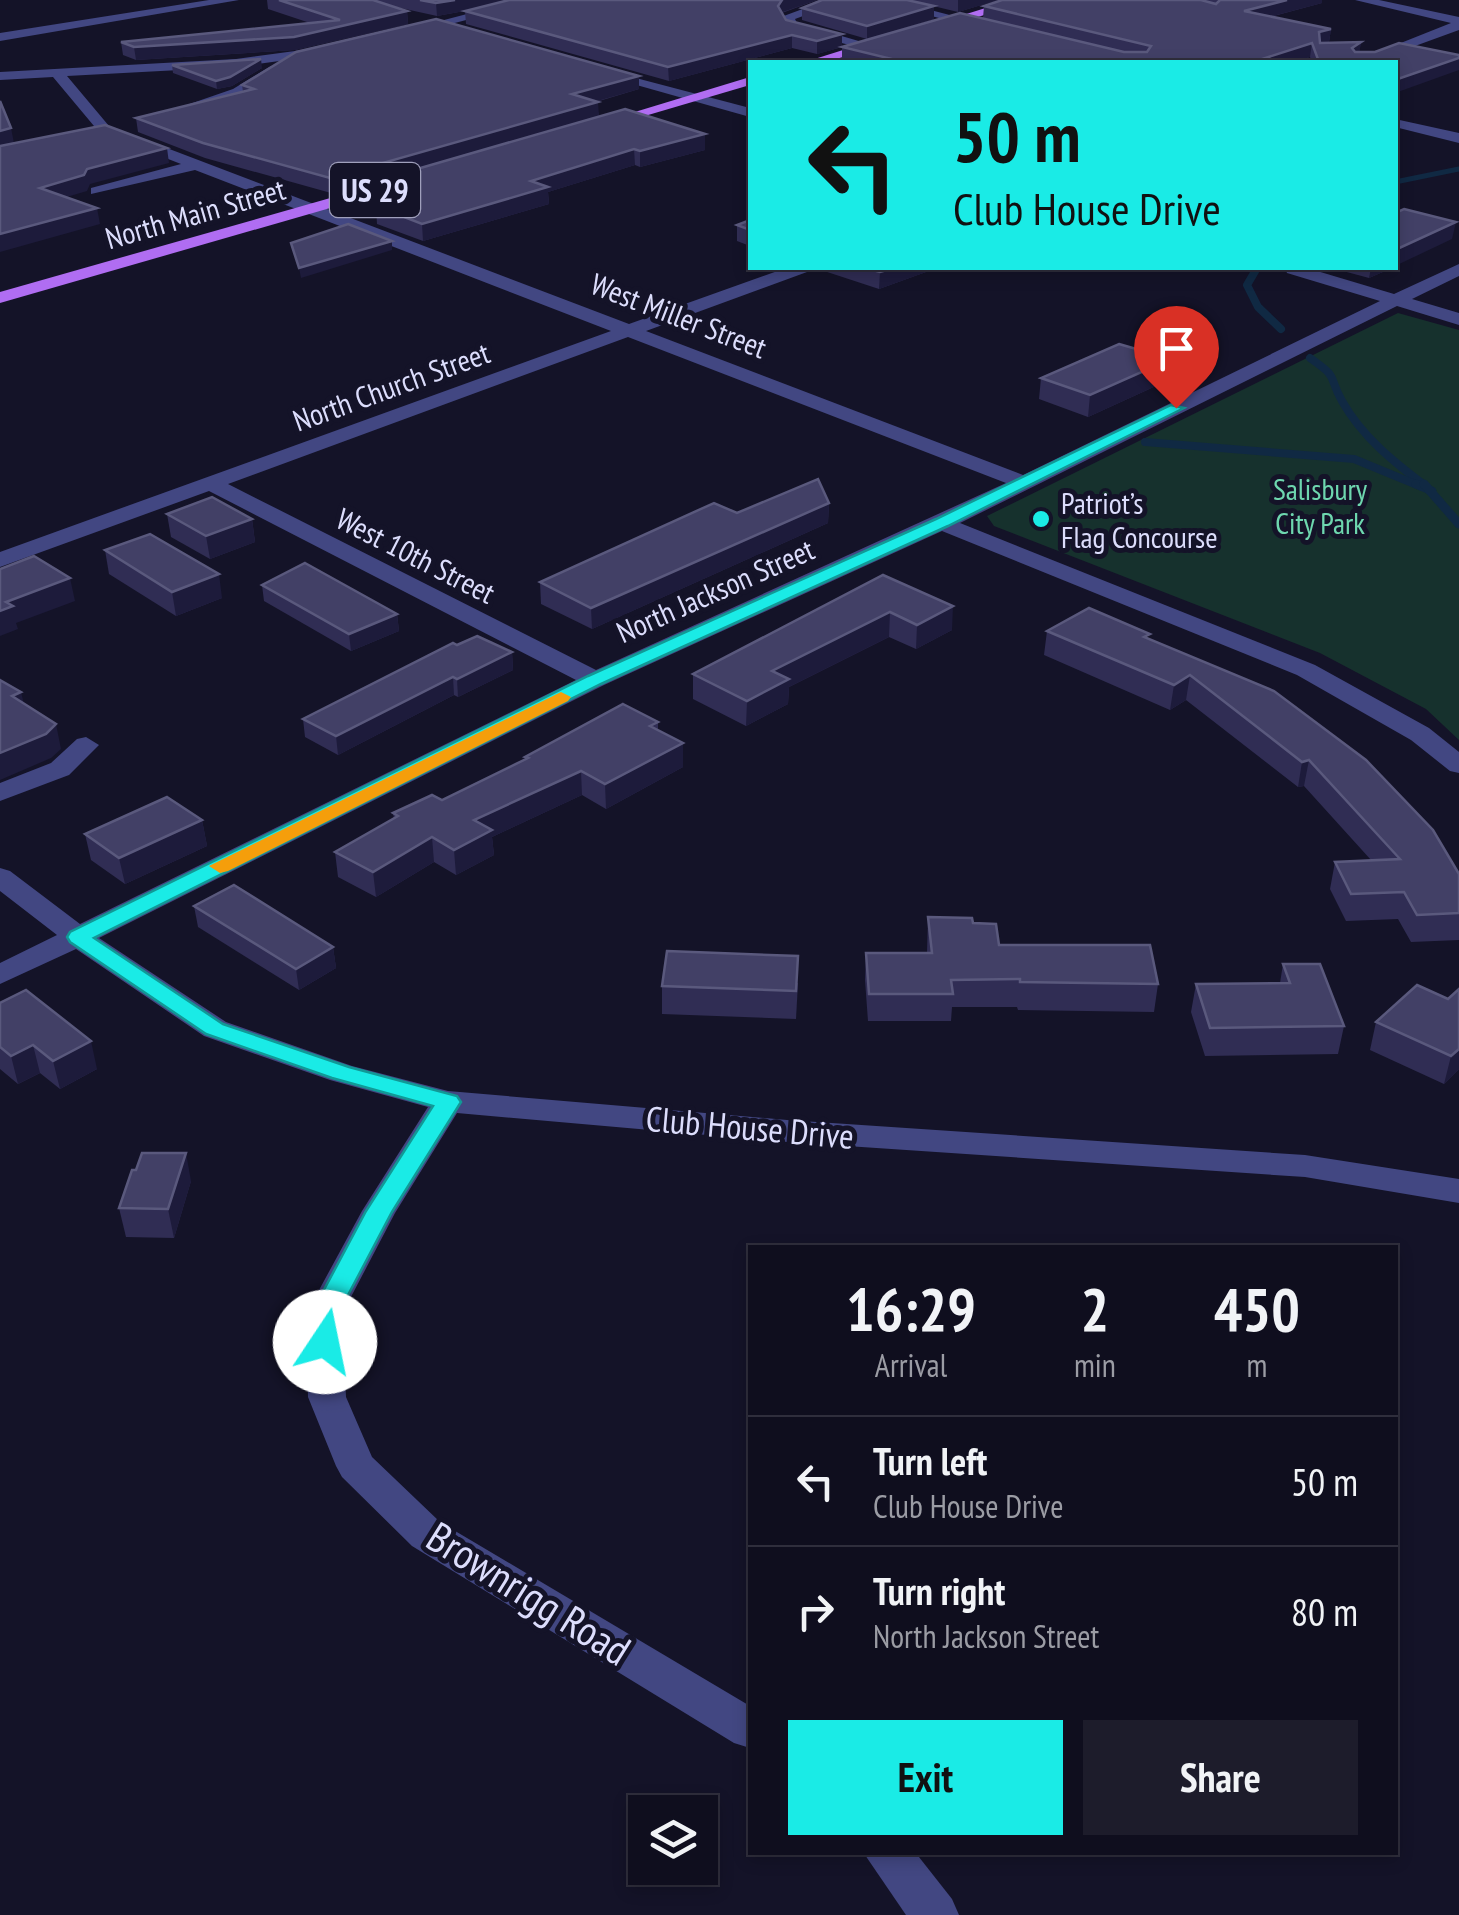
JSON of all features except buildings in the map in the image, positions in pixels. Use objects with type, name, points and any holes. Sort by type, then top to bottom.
[{"type":"main road","points":[[914,32],[1025,0]]},
{"type":"main road","points":[[819,60],[897,37]]},
{"type":"main road","points":[[586,129],[748,82]]},
{"type":"main road","name":"North Main Street","points":[[0,298],[418,178]]},
{"type":"street","points":[[0,37],[233,0]]},
{"type":"street","points":[[390,35],[537,0]]},
{"type":"street","points":[[840,0],[787,17],[792,26],[864,47]]},
{"type":"street","points":[[876,0],[1006,31]]},
{"type":"street","points":[[1361,0],[1459,23]]},
{"type":"street","points":[[409,17],[467,34]]},
{"type":"street","points":[[1366,60],[1459,23]]},
{"type":"street","points":[[1350,46],[1388,52]]},
{"type":"street","points":[[0,76],[296,58],[340,48]]},
{"type":"street","points":[[172,112],[238,92],[296,58]]},
{"type":"street","points":[[580,64],[748,111]]},
{"type":"street","points":[[56,72],[97,131],[138,120]]},
{"type":"street","points":[[1398,124],[1459,138]]},
{"type":"street","name":"West Miller Street","points":[[97,131],[1024,482]]},
{"type":"street","points":[[97,190],[195,165]]},
{"type":"street","name":"North Jackson Street","points":[[0,976],[595,680],[942,523],[1459,269]]},
{"type":"street","name":"North Church Street","points":[[0,560],[796,270]]},
{"type":"street","points":[[1296,270],[1459,319]]},
{"type":"street","name":"West 10th Street","points":[[210,483],[595,680]]},
{"type":"street","points":[[942,523],[1306,670],[1420,734],[1459,765]]},
{"type":"street","points":[[0,793],[60,769],[86,745]]},
{"type":"street","name":"Club House Drive","points":[[0,877],[78,937],[215,1029],[341,1073],[448,1102],[807,1132],[1305,1166],[1458,1190]]},
{"type":"street","name":"Brownrigg Road","points":[[448,1102],[380,1211],[324,1314],[327,1397],[356,1466],[426,1534],[748,1728]]},
{"type":"street","points":[[888,1855],[935,1915]]},
{"type":"green space","name":"Salisbury City Park","points":[[1398,313],[1459,330],[1459,740],[1426,709],[1320,653],[994,526],[987,516]]},
{"type":"waterway","points":[[1398,181],[1459,169]]},
{"type":"waterway","points":[[1256,270],[1247,285],[1258,307],[1281,329]]},
{"type":"waterway","points":[[1310,358],[1329,374],[1350,414],[1369,438],[1426,486]]},
{"type":"waterway","points":[[1145,442],[1354,459],[1422,487]]},
{"type":"waterway","points":[[1416,484],[1429,490]]},
{"type":"waterway","points":[[1426,486],[1429,490]]},
{"type":"waterway","points":[[1429,490],[1459,524]]},
{"type":"slow traffic","points":[[220,866],[561,697]]},
{"type":"place","name":"Patriot’s Flag Concourse","points":[[1041,519]]},
{"type":"route","points":[[325,1342],[324,1314],[380,1211],[448,1102],[341,1073],[215,1029],[78,937],[595,680],[942,523],[1176,408]]}]
